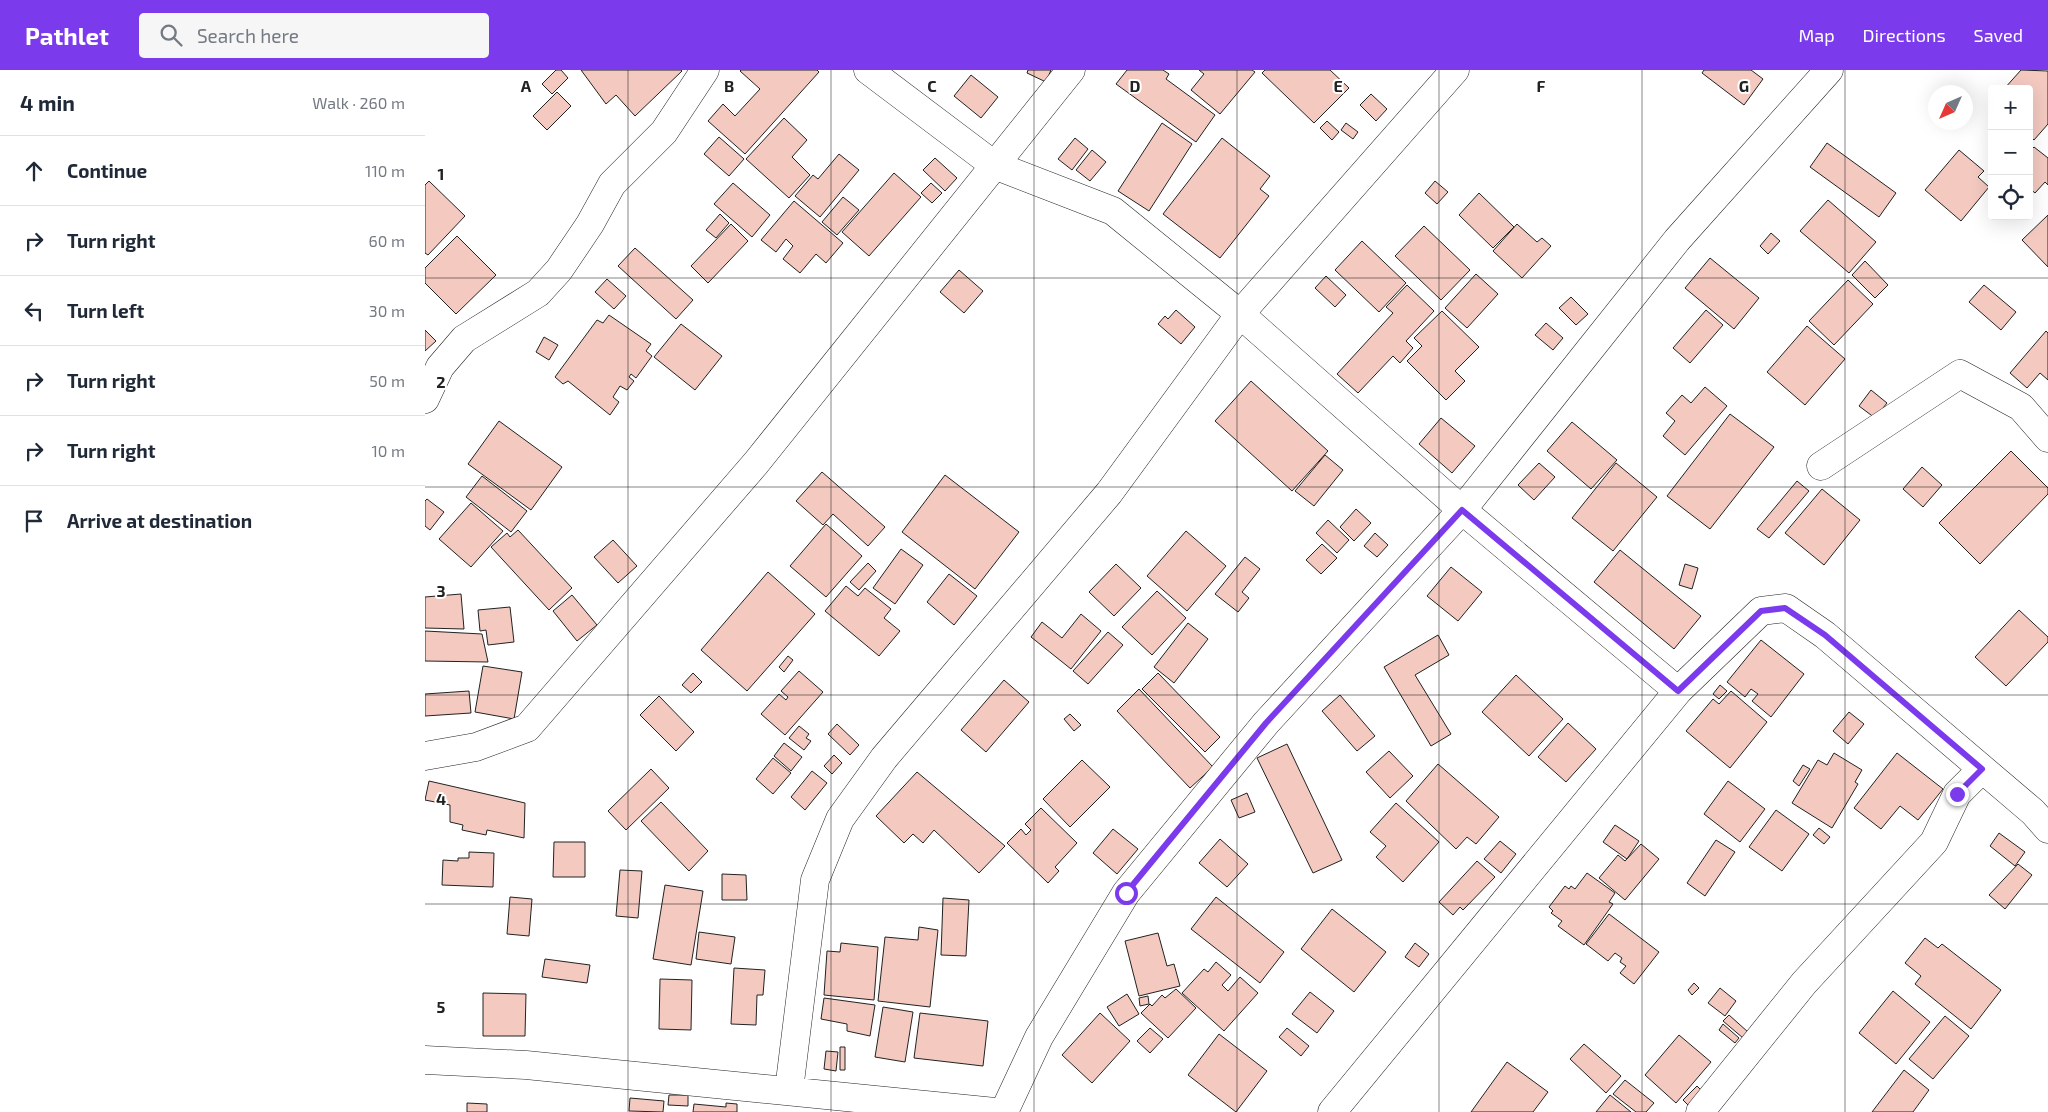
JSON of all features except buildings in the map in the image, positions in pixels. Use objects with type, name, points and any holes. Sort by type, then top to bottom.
[{"type":"street","points":[[425,399],[440,367],[464,339],[538,293],[559,270],[590,224],[612,184],[663,132],[705,70]]},
{"type":"street","points":[[868,70],[994,165],[1113,210],[1240,314],[1462,510],[1678,691]]},
{"type":"street","points":[[425,756],[476,747],[527,728],[756,463],[1071,70]]},
{"type":"street","points":[[789,1090],[815,880],[840,819],[884,758],[1109,494],[1240,314],[1455,70]]},
{"type":"street","points":[[1004,1112],[1039,1037],[1126,893],[1266,723],[1462,510],[1677,240],[1829,70]]},
{"type":"street","points":[[1821,466],[1960,374],[2021,408],[2048,438]]},
{"type":"street","points":[[1332,1112],[1678,691],[1761,611],[1785,608],[1825,635],[2033,812],[2048,829]]},
{"type":"street","points":[[1700,1112],[1804,983],[1934,842],[1957,794],[1982,769]]},
{"type":"street","points":[[425,1060],[526,1065],[995,1112]]},
{"type":"route","points":[[1126,893],[1266,723],[1462,510],[1678,691],[1761,611],[1785,608],[1825,635],[1982,769],[1957,794]]}]
